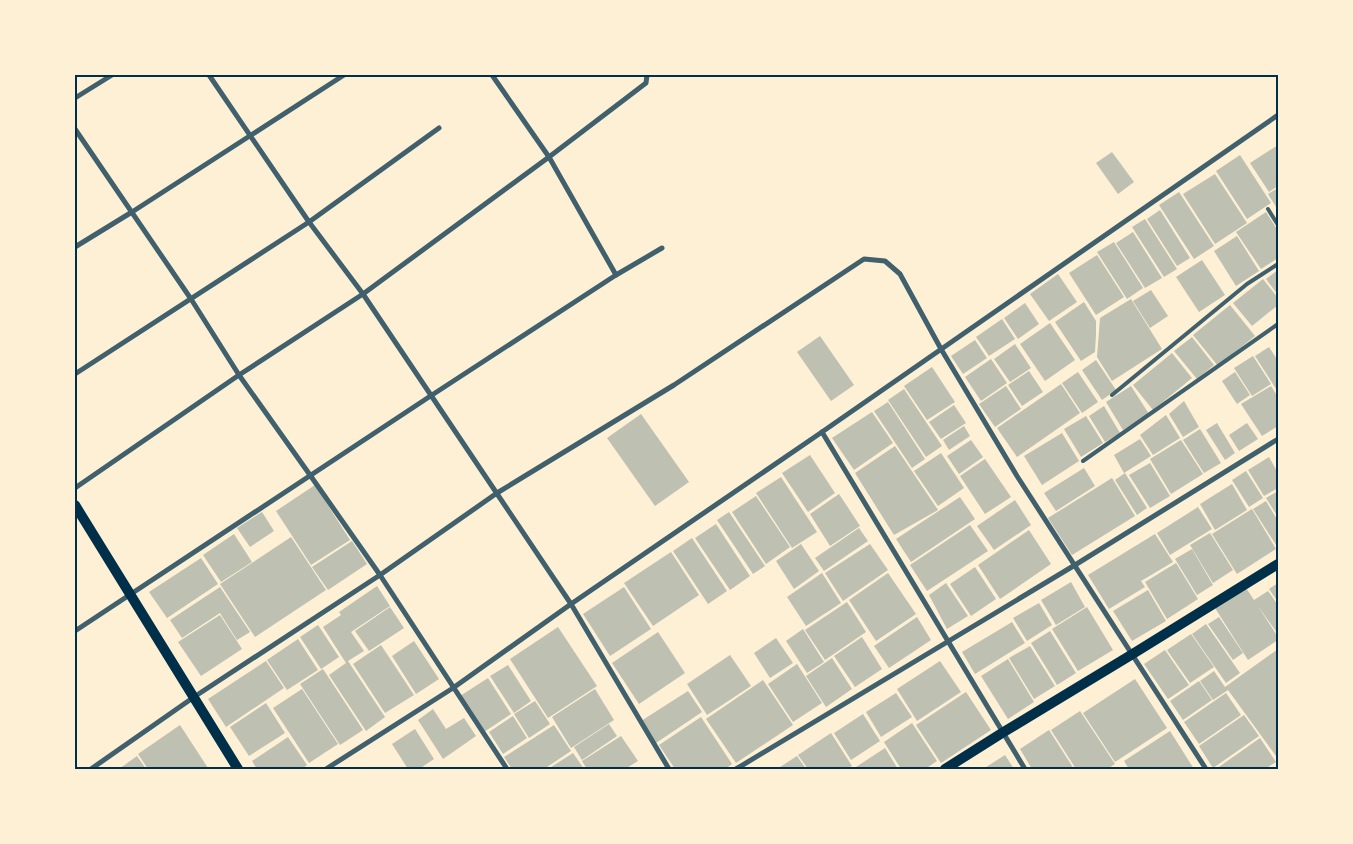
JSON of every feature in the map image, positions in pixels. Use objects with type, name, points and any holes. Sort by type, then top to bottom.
[{"type":"main road","points":[[75,505],[238,769]]},
{"type":"main road","points":[[945,769],[1002,732],[1278,564]]},
{"type":"street","points":[[75,98],[112,75]]},
{"type":"street","points":[[210,75],[309,222],[364,294],[571,604],[669,769]]},
{"type":"street","points":[[75,247],[344,75]]},
{"type":"street","points":[[492,75],[549,157],[616,275]]},
{"type":"street","points":[[75,488],[239,375],[364,294],[646,83],[647,75]]},
{"type":"street","points":[[326,769],[453,688],[571,604],[1278,115]]},
{"type":"street","points":[[75,374],[309,222],[439,128]]},
{"type":"street","points":[[75,129],[191,299],[239,375],[380,575],[506,769]]},
{"type":"street","points":[[75,630],[616,275],[662,248]]},
{"type":"street","points":[[91,769],[194,697],[380,575],[497,494],[674,385],[864,259],[885,261],[900,274],[941,349],[1017,476],[1206,769]]},
{"type":"street","points":[[822,432],[1025,769]]},
{"type":"street","points":[[736,769],[950,642],[1278,439]]},
{"type":"lane","points":[[1268,209],[1278,225]]},
{"type":"lane","points":[[1112,395],[1248,284],[1278,264]]},
{"type":"lane","points":[[1083,461],[1278,324]]},
{"type":"building","points":[[1278,145],[1278,186],[1269,192],[1250,163]]},
{"type":"building","points":[[1112,152],[1134,182],[1118,194],[1096,163]]},
{"type":"building","points":[[1240,155],[1271,203],[1247,219],[1216,171]]},
{"type":"building","points":[[1215,174],[1247,223],[1215,244],[1183,194]]},
{"type":"building","points":[[1278,188],[1278,210],[1268,194]]},
{"type":"building","points":[[1179,192],[1214,246],[1194,259],[1159,205]]},
{"type":"building","points":[[1160,210],[1190,258],[1177,266],[1147,219]]},
{"type":"building","points":[[1266,212],[1278,231],[1278,258],[1261,269],[1236,232]]},
{"type":"building","points":[[1145,219],[1177,269],[1164,277],[1132,227]]},
{"type":"building","points":[[1133,232],[1162,278],[1145,288],[1116,243]]},
{"type":"building","points":[[1237,236],[1259,271],[1236,286],[1214,251]]},
{"type":"building","points":[[1114,242],[1143,288],[1127,299],[1097,252]]},
{"type":"building","points":[[1097,255],[1124,297],[1096,315],[1069,273]]},
{"type":"building","points":[[1202,260],[1225,295],[1199,312],[1176,277]]},
{"type":"building","points":[[1278,270],[1278,295],[1266,279]]},
{"type":"building","points":[[1058,274],[1077,302],[1049,321],[1030,294]]},
{"type":"building","points":[[1263,279],[1278,298],[1278,305],[1252,326],[1233,303]]},
{"type":"building","points":[[1151,290],[1168,316],[1150,328],[1133,301]]},
{"type":"building","points":[[1131,299],[1162,349],[1112,381],[1097,357],[1100,318]]},
{"type":"building","points":[[1084,302],[1096,321],[1096,334],[1095,352],[1081,361],[1055,322]]},
{"type":"building","points":[[1025,303],[1039,324],[1018,339],[1004,318]]},
{"type":"building","points":[[1230,305],[1255,336],[1218,366],[1193,335]]},
{"type":"building","points":[[1002,319],[1015,339],[989,356],[976,337]]},
{"type":"building","points":[[1050,323],[1075,360],[1045,381],[1020,344]]},
{"type":"building","points":[[820,336],[854,385],[831,401],[797,352]]},
{"type":"building","points":[[1192,337],[1214,365],[1197,379],[1174,351]]},
{"type":"building","points":[[975,340],[987,358],[963,374],[951,356]]},
{"type":"building","points":[[1015,344],[1031,368],[1010,382],[994,359]]},
{"type":"building","points":[[1269,347],[1278,361],[1278,392],[1255,356]]},
{"type":"building","points":[[1172,353],[1192,378],[1153,410],[1133,385]]},
{"type":"building","points":[[1253,356],[1271,384],[1252,396],[1234,368]]},
{"type":"building","points":[[991,359],[1007,383],[981,401],[965,377]]},
{"type":"building","points":[[1096,360],[1116,390],[1102,400],[1082,370]]},
{"type":"building","points":[[932,367],[955,402],[927,420],[904,386]]},
{"type":"building","points":[[1029,371],[1043,392],[1022,406],[1008,385]]},
{"type":"building","points":[[1078,372],[1098,402],[1082,413],[1062,383]]},
{"type":"building","points":[[1235,372],[1250,395],[1237,404],[1222,381]]},
{"type":"building","points":[[1061,384],[1080,413],[1017,457],[997,428]]},
{"type":"building","points":[[1006,386],[1021,409],[995,427],[979,404]]},
{"type":"building","points":[[1131,386],[1149,414],[1123,430],[1106,402]]},
{"type":"building","points":[[1271,386],[1278,397],[1278,426],[1262,436],[1241,404]]},
{"type":"building","points":[[904,389],[942,446],[926,457],[888,400]]},
{"type":"building","points":[[1184,401],[1199,427],[1183,437],[1169,414]]},
{"type":"building","points":[[888,402],[925,459],[912,468],[874,411]]},
{"type":"building","points":[[954,405],[966,423],[941,439],[929,422]]},
{"type":"building","points":[[1104,406],[1120,433],[1105,442],[1089,416]]},
{"type":"building","points":[[872,412],[893,443],[854,470],[832,438]]},
{"type":"building","points":[[641,414],[689,482],[655,506],[607,438]]},
{"type":"building","points":[[1166,415],[1180,438],[1153,455],[1140,435]]},
{"type":"building","points":[[1086,416],[1103,443],[1081,457],[1064,429]]},
{"type":"building","points":[[1217,423],[1235,453],[1225,460],[1206,430]]},
{"type":"building","points":[[1247,423],[1258,439],[1239,451],[1229,435]]},
{"type":"building","points":[[964,426],[970,436],[949,450],[943,440]]},
{"type":"building","points":[[1200,429],[1221,463],[1204,473],[1183,440]]},
{"type":"building","points":[[1062,433],[1079,461],[1042,485],[1024,456]]},
{"type":"building","points":[[1140,439],[1151,456],[1124,473],[1114,455]]},
{"type":"building","points":[[971,440],[983,457],[959,474],[947,456]]},
{"type":"building","points":[[1181,440],[1203,474],[1171,494],[1150,459]]},
{"type":"building","points":[[895,446],[938,510],[894,535],[855,473]]},
{"type":"building","points":[[941,453],[964,488],[938,506],[914,471]]},
{"type":"building","points":[[810,455],[835,493],[808,512],[782,473]]},
{"type":"building","points":[[1269,457],[1278,473],[1278,488],[1264,496],[1248,470]]},
{"type":"building","points":[[985,459],[1011,497],[985,514],[960,476]]},
{"type":"building","points":[[1150,463],[1170,496],[1150,508],[1129,475]]},
{"type":"building","points":[[1084,468],[1095,486],[1056,511],[1044,493]]},
{"type":"building","points":[[1246,471],[1263,498],[1249,507],[1232,480]]},
{"type":"building","points":[[1125,473],[1147,508],[1137,515],[1115,480]]},
{"type":"building","points":[[781,477],[817,532],[792,548],[756,493]]},
{"type":"building","points":[[1112,478],[1135,516],[1072,555],[1048,518]]},
{"type":"building","points":[[1232,484],[1247,510],[1215,530],[1200,504]]},
{"type":"building","points":[[315,485],[350,540],[311,565],[276,511]]},
{"type":"building","points":[[1278,491],[1278,517],[1266,498]]},
{"type":"building","points":[[839,494],[860,526],[830,546],[810,514]]},
{"type":"building","points":[[756,496],[790,547],[766,564],[732,512]]},
{"type":"building","points":[[960,497],[975,519],[911,562],[896,539]]},
{"type":"building","points":[[1015,500],[1031,525],[994,550],[977,526]]},
{"type":"building","points":[[1266,501],[1278,521],[1278,548],[1253,509]]},
{"type":"building","points":[[1198,507],[1212,529],[1170,555],[1157,533]]},
{"type":"building","points":[[1252,509],[1276,549],[1237,574],[1212,534]]},
{"type":"building","points":[[262,512],[274,531],[250,547],[237,528]]},
{"type":"building","points":[[729,512],[765,566],[753,574],[717,520]]},
{"type":"building","points":[[716,524],[750,576],[730,590],[695,538]]},
{"type":"building","points":[[970,525],[988,551],[927,591],[910,565]]},
{"type":"building","points":[[859,528],[868,541],[824,571],[815,558]]},
{"type":"building","points":[[1029,530],[1051,564],[1000,599],[978,565]]},
{"type":"building","points":[[1210,533],[1233,570],[1213,583],[1190,545]]},
{"type":"building","points":[[234,534],[252,562],[221,582],[203,555]]},
{"type":"building","points":[[1155,534],[1173,562],[1141,581],[1145,587],[1109,609],[1088,575]]},
{"type":"building","points":[[291,537],[326,590],[255,637],[220,584]]},
{"type":"building","points":[[692,538],[727,591],[708,604],[673,551]]},
{"type":"building","points":[[352,541],[367,564],[328,590],[312,567]]},
{"type":"building","points":[[801,544],[819,571],[794,589],[776,561]]},
{"type":"building","points":[[870,544],[888,570],[843,601],[825,573]]},
{"type":"building","points":[[1192,549],[1213,585],[1197,595],[1175,559]]},
{"type":"building","points":[[671,552],[699,595],[653,626],[624,583]]},
{"type":"building","points":[[201,558],[218,584],[167,618],[149,592]]},
{"type":"building","points":[[1176,563],[1198,599],[1167,619],[1145,582]]},
{"type":"building","points":[[975,567],[996,599],[971,616],[950,584]]},
{"type":"building","points":[[822,573],[841,603],[806,626],[787,597]]},
{"type":"building","points":[[888,573],[916,614],[876,641],[849,600]]},
{"type":"building","points":[[1071,582],[1085,607],[1056,625],[1041,600]]},
{"type":"building","points":[[946,583],[968,616],[947,629],[929,595]]},
{"type":"building","points":[[1278,583],[1278,602],[1269,589]]},
{"type":"building","points":[[377,586],[390,606],[351,632],[364,651],[348,661],[385,717],[366,731],[329,675],[346,663],[323,627],[341,615],[339,612]]},
{"type":"building","points":[[220,587],[250,632],[237,640],[220,613],[182,638],[170,620]]},
{"type":"building","points":[[624,587],[651,629],[610,656],[583,614]]},
{"type":"building","points":[[1246,588],[1254,600],[1268,591],[1278,605],[1278,634],[1257,605],[1278,637],[1278,640],[1248,660],[1215,608]]},
{"type":"building","points":[[1148,590],[1166,621],[1132,641],[1113,611]]},
{"type":"building","points":[[847,602],[866,632],[825,660],[805,630]]},
{"type":"building","points":[[1039,603],[1052,625],[1027,641],[1013,618]]},
{"type":"building","points":[[390,607],[404,628],[369,651],[355,631]]},
{"type":"building","points":[[1087,607],[1113,650],[1078,671],[1052,629]]},
{"type":"building","points":[[220,615],[242,649],[201,676],[178,642]]},
{"type":"building","points":[[917,617],[931,640],[889,668],[874,646]]},
{"type":"building","points":[[1219,617],[1243,653],[1233,660],[1208,624]]},
{"type":"building","points":[[1012,622],[1025,643],[975,674],[962,652]]},
{"type":"building","points":[[1206,624],[1240,673],[1226,683],[1192,634]]},
{"type":"building","points":[[318,625],[339,657],[321,669],[300,637]]},
{"type":"building","points":[[558,627],[597,686],[548,718],[510,659]]},
{"type":"building","points":[[803,629],[824,662],[807,673],[786,641]]},
{"type":"building","points":[[1050,631],[1076,673],[1057,685],[1031,643]]},
{"type":"building","points":[[658,632],[685,673],[639,704],[612,663]]},
{"type":"building","points":[[1191,634],[1214,667],[1190,683],[1167,650]]},
{"type":"building","points":[[862,637],[882,669],[855,687],[834,656]]},
{"type":"building","points":[[776,638],[793,663],[770,678],[754,653]]},
{"type":"building","points":[[298,639],[318,670],[287,690],[267,660]]},
{"type":"building","points":[[414,641],[439,679],[416,694],[392,656]]},
{"type":"building","points":[[381,645],[414,695],[385,713],[353,664]]},
{"type":"building","points":[[1030,646],[1055,686],[1034,699],[1009,658]]},
{"type":"building","points":[[1278,649],[1278,755],[1276,756],[1228,690],[1213,700],[1200,681],[1214,671],[1225,687]]},
{"type":"building","points":[[1165,650],[1189,685],[1168,699],[1144,664]]},
{"type":"building","points":[[730,655],[751,686],[707,715],[687,684]]},
{"type":"building","points":[[832,658],[852,689],[826,707],[806,676]]},
{"type":"building","points":[[1008,659],[1034,702],[1008,719],[981,676]]},
{"type":"building","points":[[266,661],[284,688],[226,727],[208,699]]},
{"type":"building","points":[[940,661],[961,692],[917,721],[897,689]]},
{"type":"building","points":[[797,664],[822,703],[793,722],[768,684]]},
{"type":"building","points":[[508,665],[531,701],[514,713],[490,676]]},
{"type":"building","points":[[323,669],[363,730],[340,745],[300,684]]},
{"type":"building","points":[[488,678],[511,714],[484,732],[460,696]]},
{"type":"building","points":[[1135,679],[1167,728],[1115,762],[1083,713]]},
{"type":"building","points":[[763,680],[793,725],[736,763],[706,719]]},
{"type":"building","points":[[1199,681],[1212,700],[1183,720],[1170,701]]},
{"type":"building","points":[[302,689],[338,744],[309,763],[273,708]]},
{"type":"building","points":[[595,689],[614,720],[571,748],[552,717]]},
{"type":"building","points":[[688,691],[702,712],[656,743],[641,721]]},
{"type":"building","points":[[966,692],[991,730],[941,763],[916,725]]},
{"type":"building","points":[[896,693],[912,717],[881,737],[866,712]]},
{"type":"building","points":[[1226,693],[1241,715],[1199,744],[1184,722]]},
{"type":"building","points":[[535,701],[550,724],[529,738],[514,714]]},
{"type":"building","points":[[266,703],[285,733],[249,756],[230,727]]},
{"type":"building","points":[[433,709],[446,729],[464,718],[476,736],[443,759],[418,720]]},
{"type":"building","points":[[1080,711],[1115,764],[1107,769],[1076,769],[1051,730]]},
{"type":"building","points":[[863,714],[880,741],[851,760],[834,733]]},
{"type":"building","points":[[1244,715],[1259,736],[1213,768],[1199,746]]},
{"type":"building","points":[[513,716],[527,738],[503,754],[489,732]]},
{"type":"building","points":[[701,717],[732,764],[725,769],[675,769],[659,745]]},
{"type":"building","points":[[912,723],[937,761],[925,769],[901,769],[884,742]]},
{"type":"building","points":[[609,724],[617,736],[582,760],[574,747]]},
{"type":"building","points":[[180,725],[208,768],[148,769],[138,754]]},
{"type":"building","points":[[554,725],[571,751],[544,769],[512,769],[504,757]]},
{"type":"building","points":[[415,729],[434,759],[419,769],[408,769],[392,744]]},
{"type":"building","points":[[1049,730],[1074,769],[1032,769],[1020,749]]},
{"type":"building","points":[[1170,731],[1194,769],[1129,769],[1124,761]]},
{"type":"building","points":[[831,733],[852,766],[847,769],[808,769],[798,755]]},
{"type":"building","points":[[621,736],[638,761],[625,769],[587,769],[582,761]]},
{"type":"building","points":[[288,737],[307,765],[302,769],[257,769],[252,761]]},
{"type":"building","points":[[1260,738],[1276,762],[1265,769],[1216,769]]},
{"type":"building","points":[[885,748],[898,769],[853,769]]},
{"type":"building","points":[[573,753],[584,769],[548,769]]},
{"type":"building","points":[[1005,755],[1014,769],[983,769]]},
{"type":"building","points":[[137,756],[146,769],[119,769]]},
{"type":"building","points":[[797,756],[806,769],[777,769]]}]
